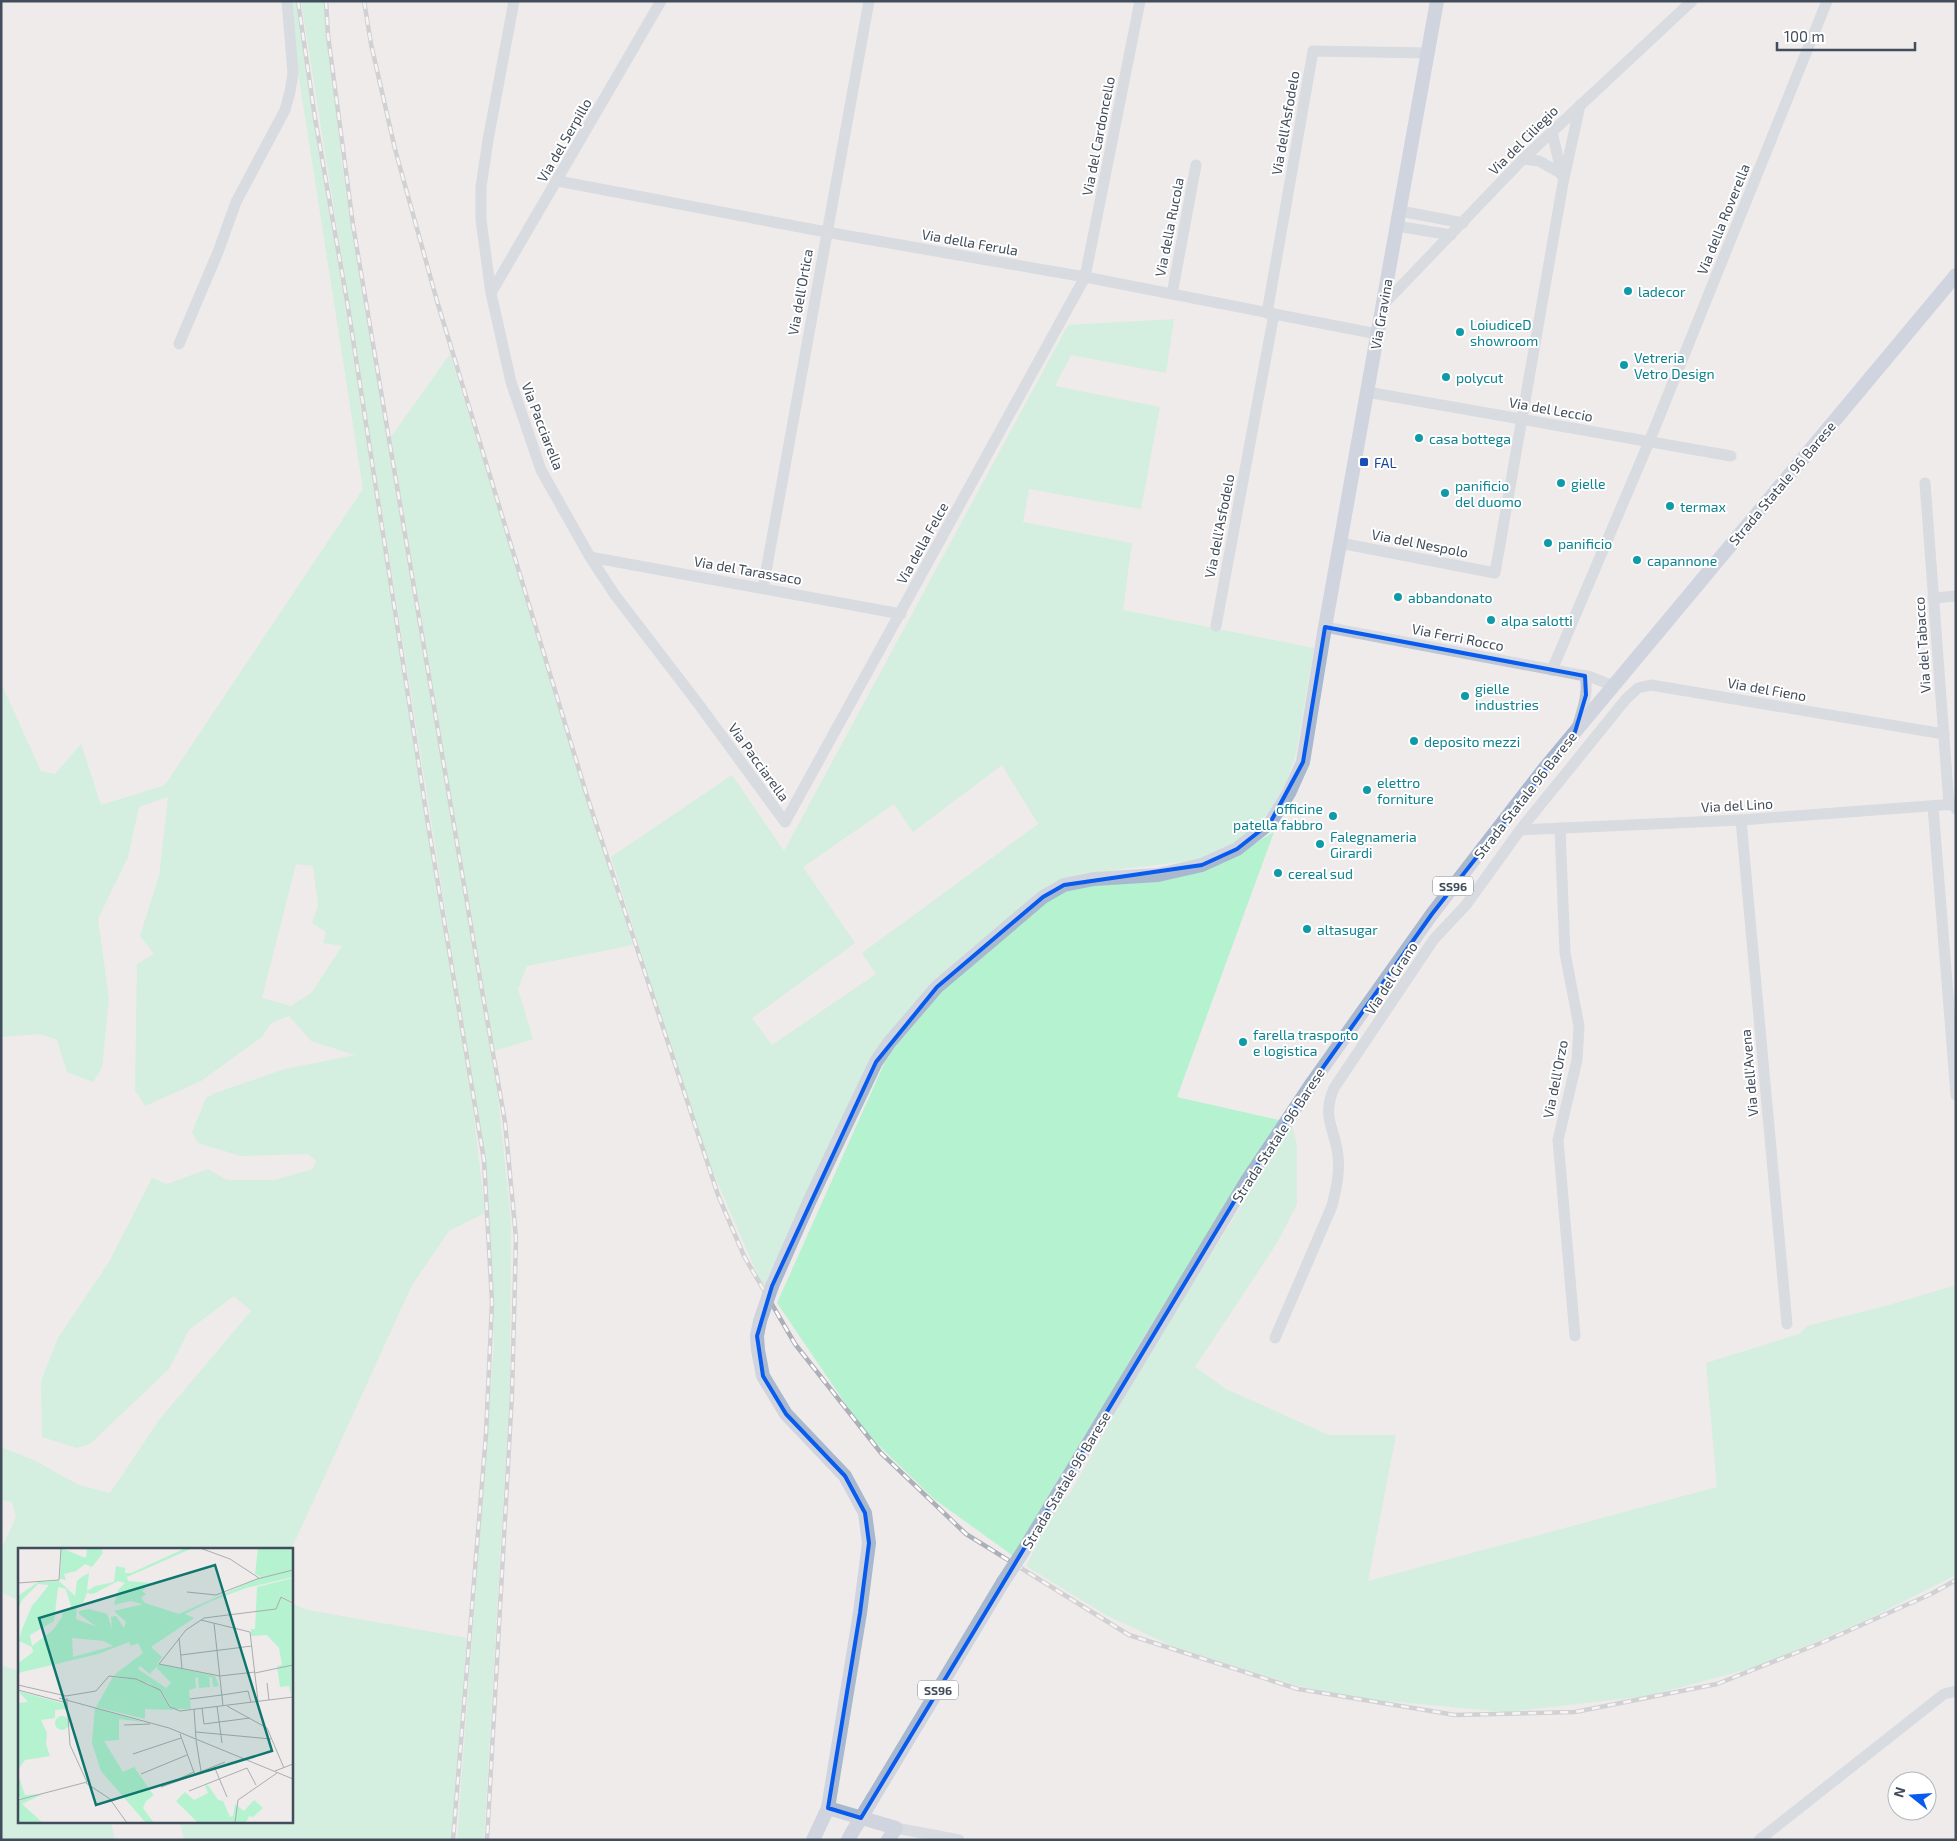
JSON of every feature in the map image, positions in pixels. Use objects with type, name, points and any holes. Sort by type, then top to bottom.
[{"type":"main road","name":"Via Gravina","points":[[813,1840],[828,1808],[861,1605],[869,1543],[865,1513],[845,1476],[786,1414],[769,1389],[759,1362],[757,1336],[760,1321],[772,1286],[814,1191],[876,1062],[889,1043],[937,987],[1042,897],[1064,885],[1094,879],[1158,875],[1202,865],[1237,849],[1270,823],[1289,793],[1303,762],[1325,627],[1437,1]]},
{"type":"main road","name":"Strada Statale 96 Barese","points":[[850,1835],[1246,1182],[1312,1083],[1432,914],[1544,769],[1956,275]]},
{"type":"main road","points":[[828,1808],[896,1828],[888,1840]]},
{"type":"street","points":[[179,344],[218,252],[236,202],[285,110],[293,73],[287,1]]},
{"type":"street","name":"Via Pacciarella","points":[[514,1],[481,187],[481,220],[491,293],[510,382],[541,470],[590,557],[614,595],[697,702],[785,822]]},
{"type":"street","name":"Via del Serpillo","points":[[491,293],[558,181],[661,1]]},
{"type":"street","name":"Via dell'Ortica","points":[[763,588],[868,1]]},
{"type":"street","name":"Via del Cardoncello","points":[[1085,277],[1140,1]]},
{"type":"street","name":"Via del Ciliegio","points":[[1382,306],[1523,159],[1692,1]]},
{"type":"street","name":"Via della Roverella","points":[[1552,670],[1649,442],[1827,1]]},
{"type":"street","name":"Via dell'Asfodelo","points":[[1216,626],[1313,51],[1428,53]]},
{"type":"street","points":[[1522,419],[1562,179],[1580,105]]},
{"type":"street","points":[[1552,132],[1562,179]]},
{"type":"street","points":[[1523,159],[1539,161],[1562,179]]},
{"type":"street","name":"Via della Rucola","points":[[1172,294],[1196,165]]},
{"type":"street","name":"Via della Ferula","points":[[558,181],[826,232],[1085,277],[1377,334]]},
{"type":"street","points":[[1400,211],[1463,223]]},
{"type":"street","points":[[1397,226],[1451,235]]},
{"type":"street","name":"Via della Felce","points":[[785,822],[1085,277]]},
{"type":"street","name":"Via del Leccio","points":[[1367,392],[1731,456]]},
{"type":"street","name":"Via del Nespolo","points":[[1340,543],[1495,573],[1522,419]]},
{"type":"street","name":"Via del Tabacco","points":[[1925,483],[1944,734],[1954,806]]},
{"type":"street","name":"Via del Tarassaco","points":[[590,557],[901,614]]},
{"type":"street","points":[[1934,598],[1956,596]]},
{"type":"street","name":"Via Ferri Rocco","points":[[1325,627],[1552,670],[1586,681],[1602,680],[1614,686]]},
{"type":"street","points":[[1586,681],[1604,698]]},
{"type":"street","points":[[1575,732],[1584,705],[1586,681]]},
{"type":"street","name":"Via del Fieno","points":[[1602,727],[1633,692],[1643,685],[1651,685],[1944,734]]},
{"type":"street","points":[[1590,714],[1602,727]]},
{"type":"street","name":"Via del Grano","points":[[1276,1338],[1332,1206],[1338,1185],[1338,1156],[1329,1122],[1328,1109],[1334,1088],[1434,940],[1466,905],[1520,830],[1602,727]]},
{"type":"street","name":"Via del Lino","points":[[1520,830],[1741,820],[1954,806]]},
{"type":"street","points":[[1933,807],[1956,1095]]},
{"type":"street","name":"Via dell'Avena","points":[[1741,820],[1787,1324]]},
{"type":"street","name":"Via dell'Orzo","points":[[1560,828],[1564,944],[1578,1026],[1577,1060],[1558,1140],[1575,1336]]},
{"type":"street","points":[[1759,1840],[1944,1694],[1956,1691]]},
{"type":"street","points":[[896,1828],[959,1840]]},
{"type":"highlighted area","points":[[1325,627],[1585,676],[1586,695],[1575,732],[1432,914],[1312,1083],[1246,1182],[861,1818],[828,1808],[860,1613],[869,1543],[865,1513],[845,1476],[786,1414],[763,1376],[757,1336],[772,1286],[876,1062],[937,987],[1043,897],[1064,885],[1202,865],[1237,849],[1270,823],[1303,762]]},
{"type":"green space","points":[[287,1],[297,1],[473,1108],[485,1213],[449,1231],[412,1285],[292,1548],[18,1548],[18,1600],[1,1592],[1,1550],[16,1517],[12,1502],[1,1500],[1,1447],[36,1461],[79,1485],[110,1493],[159,1420],[251,1311],[234,1296],[189,1330],[169,1369],[90,1444],[77,1448],[42,1437],[41,1381],[58,1338],[109,1262],[152,1178],[167,1184],[208,1169],[227,1180],[275,1180],[313,1169],[316,1161],[308,1154],[241,1156],[198,1143],[192,1132],[206,1098],[215,1093],[285,1069],[355,1055],[311,1041],[289,1016],[271,1023],[262,1037],[201,1081],[145,1106],[135,1090],[137,964],[154,954],[140,936],[159,876],[168,797],[139,807],[128,857],[98,919],[109,999],[102,1068],[93,1082],[67,1072],[57,1040],[41,1034],[1,1037],[1,683],[41,771],[55,774],[81,744],[101,805],[165,785],[363,489]],"holes":[[[296,864],[313,866],[318,905],[312,923],[326,932],[323,943],[342,946],[312,992],[291,1006],[262,998]]]},
{"type":"green space","points":[[301,1],[325,1],[342,165],[498,1097],[511,1221],[510,1385],[484,1840],[457,1840],[494,1342],[483,1148]]},
{"type":"green space","points":[[1174,319],[1166,373],[1071,355],[1055,386],[1160,407],[1141,509],[1029,489],[1023,522],[1132,543],[1123,610],[1314,648],[1296,754],[1286,783],[1272,807],[1257,826],[1242,839],[1198,860],[1097,872],[1057,881],[1039,891],[940,977],[910,1008],[872,1059],[763,1287],[702,1147],[611,857],[732,775],[784,851],[1068,325]],"holes":[[[1002,765],[1038,824],[862,953],[876,974],[772,1045],[752,1018],[855,943],[803,867],[894,804],[913,832]]]},
{"type":"green space","points":[[450,354],[633,945],[527,966],[518,989],[533,1039],[494,1051],[391,437]]},
{"type":"green space","points":[[1274,832],[1177,1097],[1279,1120],[1140,1343],[1016,1558],[934,1499],[864,1431],[777,1303],[888,1055],[948,985],[1049,900],[1074,888],[1206,871]]},
{"type":"green space","points":[[1292,1125],[1297,1145],[1297,1204],[1277,1243],[1195,1367],[1226,1389],[1329,1435],[1396,1435],[1368,1581],[1717,1487],[1706,1363],[1799,1334],[1807,1326],[1889,1305],[1956,1285],[1956,1575],[1864,1621],[1756,1667],[1648,1696],[1506,1712],[1352,1698],[1295,1685],[1174,1647],[1106,1615],[1026,1566],[1059,1502],[1069,1495],[1151,1350]]},
{"type":"green space","points":[[292,1603],[308,1610],[467,1638],[451,1840],[184,1840],[180,1824],[292,1824]]},
{"type":"green space","points":[[1,1665],[18,1671],[18,1824],[111,1824],[115,1840],[1,1840]]},
{"type":"railway","points":[[298,1],[315,118],[348,307],[427,818],[484,1160],[492,1302],[486,1434],[453,1840]]},
{"type":"railway","points":[[326,1],[328,35],[353,225],[505,1122],[516,1238],[512,1394],[487,1840]]},
{"type":"railway","points":[[364,1],[371,44],[395,149],[437,301],[587,796],[718,1195],[744,1256],[795,1344],[881,1453],[966,1534],[1129,1635],[1298,1689],[1455,1715],[1575,1712],[1717,1684],[1823,1642],[1931,1594],[1956,1580]]},
{"type":"place","name":"ladecor","points":[[1628,291]]},
{"type":"place","name":"LoiudiceD showroom","points":[[1460,332]]},
{"type":"place","name":"Vetreria Vetro Design","points":[[1624,365]]},
{"type":"place","name":"polycut","points":[[1446,377]]},
{"type":"place","name":"casa bottega","points":[[1419,438]]},
{"type":"place","name":"FAL","points":[[1364,462]]},
{"type":"place","name":"gielle","points":[[1561,483]]},
{"type":"place","name":"panificio del duomo","points":[[1445,493]]},
{"type":"place","name":"termax","points":[[1670,506]]},
{"type":"place","name":"panificio","points":[[1548,543]]},
{"type":"place","name":"capannone","points":[[1637,560]]},
{"type":"place","name":"abbandonato","points":[[1398,597]]},
{"type":"place","name":"alpa salotti","points":[[1491,620]]},
{"type":"place","name":"gielle industries","points":[[1465,696]]},
{"type":"place","name":"deposito mezzi","points":[[1414,741]]},
{"type":"place","name":"elettro forniture","points":[[1367,790]]},
{"type":"place","name":"officine patella fabbro","points":[[1333,816]]},
{"type":"place","name":"Falegnameria Girardi","points":[[1320,844]]},
{"type":"place","name":"cereal sud","points":[[1278,873]]},
{"type":"place","name":"altasugar","points":[[1307,929]]},
{"type":"place","name":"farella trasporto e logistica","points":[[1243,1042]]}]
